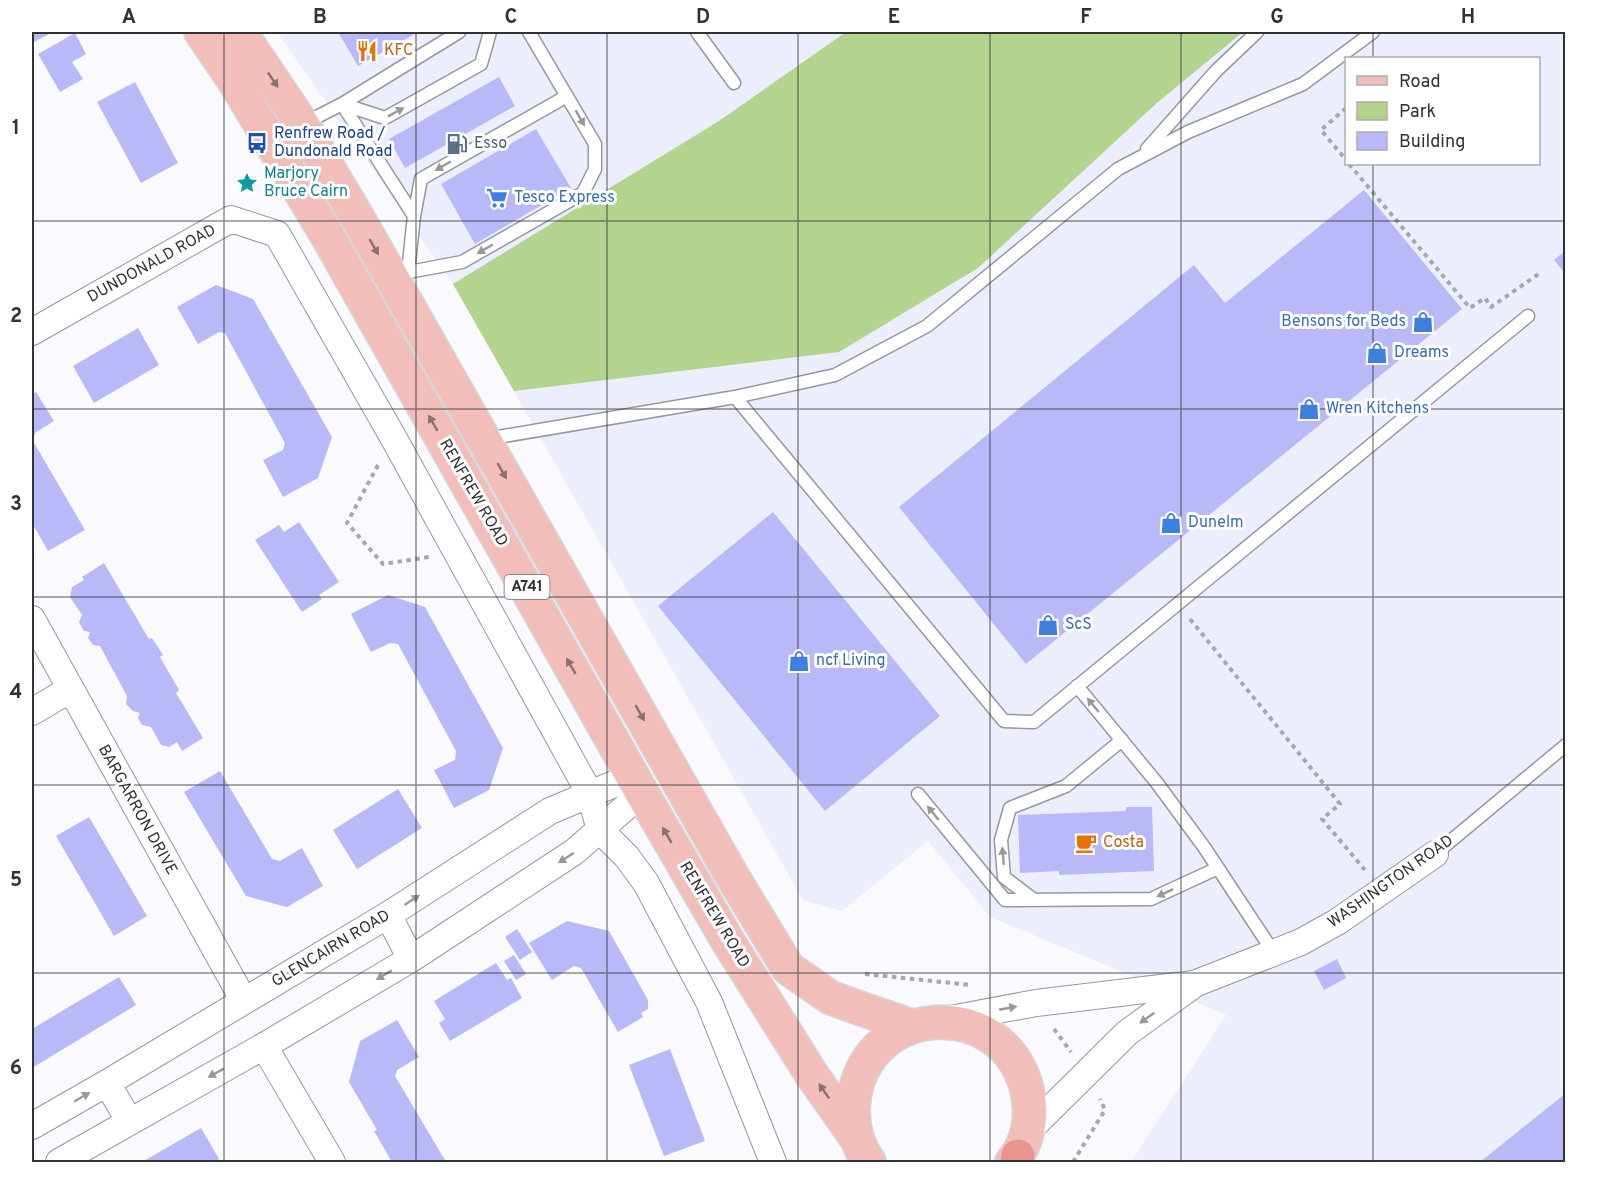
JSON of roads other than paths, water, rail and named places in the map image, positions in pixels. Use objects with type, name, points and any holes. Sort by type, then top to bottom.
[{"type":"main road","name":"RENFREW ROAD","points":[[201,32],[235,82],[328,237],[637,784],[741,962],[865,1156]]},
{"type":"main road","name":"A741","points":[[240,32],[399,274],[484,439],[731,874],[788,968],[831,998],[925,1024]]},
{"type":"main road","points":[[865,1156],[852,1111],[856,1083],[868,1059],[887,1039],[925,1024],[965,1024],[990,1035],[1010,1053],[1024,1076],[1030,1103],[1019,1153]]},
{"type":"street","name":"DUNDONALD ROAD","points":[[32,332],[231,219],[277,234],[393,437],[590,794]]},
{"type":"street","name":"BARGARRON DRIVE","points":[[32,619],[69,690],[244,1001]]},
{"type":"street","points":[[32,712],[69,690]]},
{"type":"street","name":"GLENCAIRN ROAD","points":[[32,1126],[388,915],[550,811],[590,794],[637,784]]},
{"type":"street","points":[[60,1162],[411,959],[574,852],[600,830],[637,784]]},
{"type":"street","points":[[590,794],[600,830],[627,857],[646,883],[709,1002],[773,1162]]},
{"type":"street","name":"WASHINGTON ROAD","points":[[925,1024],[1036,1003],[1194,984],[1301,942],[1337,922],[1435,854]]},
{"type":"street","points":[[388,915],[411,959]]},
{"type":"street","name":"WASHINGTON ROAD","points":[[1019,1153],[1127,1033],[1194,984]]},
{"type":"street","points":[[264,1046],[332,1162]]},
{"type":"street","points":[[107,1083],[130,1122]]},
{"type":"lane","points":[[302,124],[342,104],[459,32]]},
{"type":"lane","points":[[342,104],[385,118],[481,64],[490,32]]},
{"type":"lane","points":[[529,32],[567,96],[595,144],[595,169],[582,194],[462,262],[399,274],[421,179],[567,96]]},
{"type":"lane","points":[[697,32],[734,83]]},
{"type":"lane","points":[[1142,156],[1216,71],[1257,32]]},
{"type":"lane","points":[[484,439],[735,397],[835,375],[927,326],[1118,169],[1188,132],[1303,84],[1373,32]]},
{"type":"lane","points":[[342,104],[414,216]]},
{"type":"lane","points":[[735,397],[1004,721],[1034,722],[1528,316]]},
{"type":"lane","points":[[1077,686],[1157,783],[1218,868],[1274,953]]},
{"type":"lane","points":[[1035,900],[1004,877],[1001,840],[1010,808],[1066,786],[1122,740]]},
{"type":"lane","name":"WASHINGTON ROAD","points":[[1435,854],[1566,745]]},
{"type":"lane","points":[[918,794],[1005,900],[1151,899],[1218,868]]},
{"type":"place","name":"KFC","points":[[367,51]]},
{"type":"place","name":"Renfrew Road / Dundonald Road","points":[[257,143]]},
{"type":"place","name":"Esso","points":[[457,144]]},
{"type":"place","name":"Marjory Bruce Cairn","points":[[247,183]]},
{"type":"place","name":"Tesco Express","points":[[497,198]]},
{"type":"place","name":"Bensons for Beds","points":[[1423,322]]},
{"type":"place","name":"Dreams","points":[[1377,353]]},
{"type":"place","name":"Wren Kitchens","points":[[1309,409]]},
{"type":"place","name":"Dunelm","points":[[1171,523]]},
{"type":"place","name":"ScS","points":[[1048,625]]},
{"type":"place","name":"ncf Living","points":[[799,661]]},
{"type":"place","name":"Costa","points":[[1086,843]]}]
